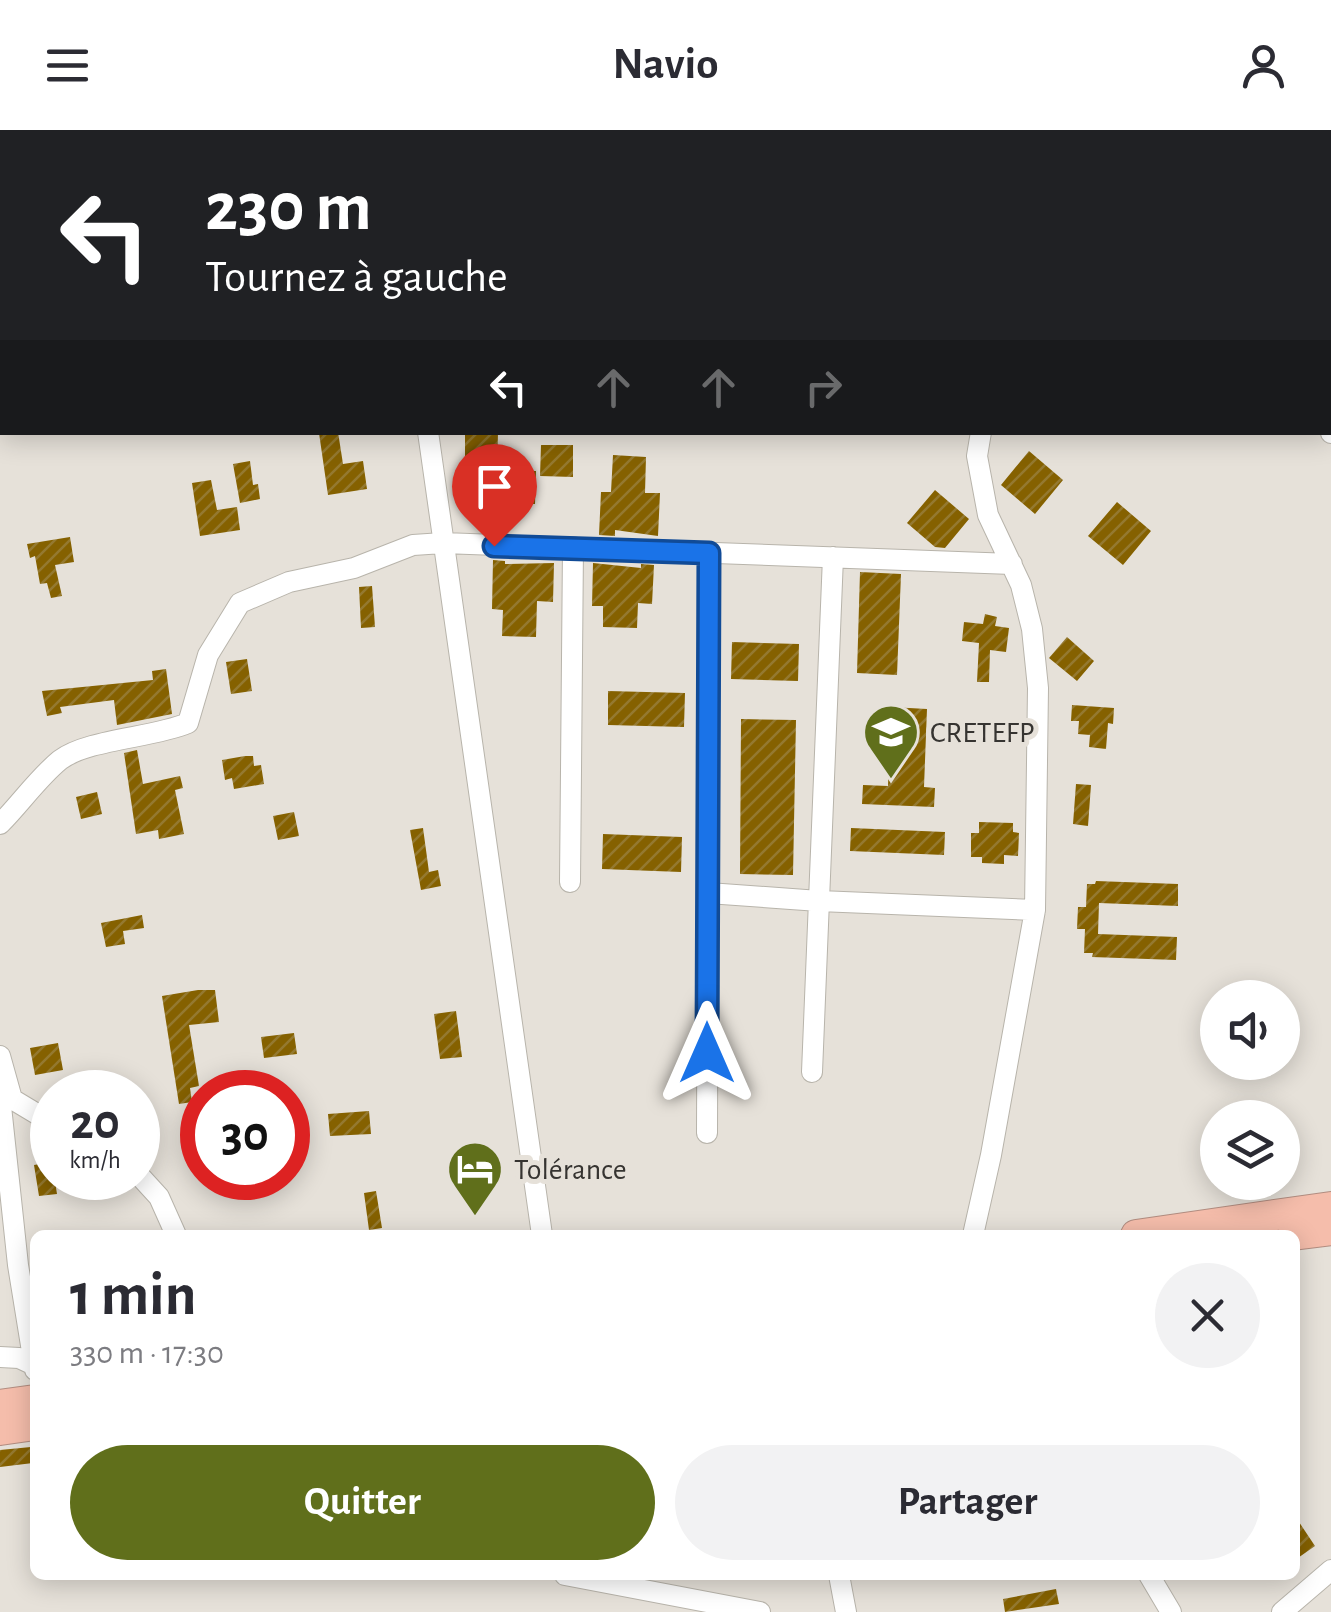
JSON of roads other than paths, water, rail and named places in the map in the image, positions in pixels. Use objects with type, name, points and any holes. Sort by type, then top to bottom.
[{"type":"highway","points":[[1170,1230],[1331,1206]]},
{"type":"highway","points":[[1300,1234],[1331,1230]]},
{"type":"highway","points":[[0,1406],[30,1401]]},
{"type":"highway","points":[[0,1430],[30,1425]]},
{"type":"street","points":[[428,435],[541,1230]]},
{"type":"street","points":[[973,1230],[991,1155],[1036,910],[1038,688],[1032,629],[1021,584],[988,514],[977,456],[980,435]]},
{"type":"street","points":[[0,824],[62,758],[117,740],[166,732],[188,722],[208,655],[240,603],[288,582],[354,568],[413,545],[1012,564]]},
{"type":"street","points":[[570,882],[573,548]]},
{"type":"street","points":[[707,1133],[709,553]]},
{"type":"street","points":[[812,1072],[833,558]]},
{"type":"street","points":[[708,893],[819,902],[1036,910]]},
{"type":"street","points":[[0,1056],[12,1099],[30,1110]]},
{"type":"street","points":[[0,1098],[30,1338]]},
{"type":"street","points":[[160,1199],[174,1230]]},
{"type":"street","points":[[0,1356],[18,1358],[30,1365]]},
{"type":"street","points":[[1282,1612],[1331,1570]]},
{"type":"street","points":[[591,1580],[760,1612]]},
{"type":"street","points":[[840,1580],[846,1612]]},
{"type":"street","points":[[1153,1580],[1171,1612]]},
{"type":"place","name":"CRETEFP","points":[[891,781]]},
{"type":"place","name":"Tolérance","points":[[475,1218]]}]
